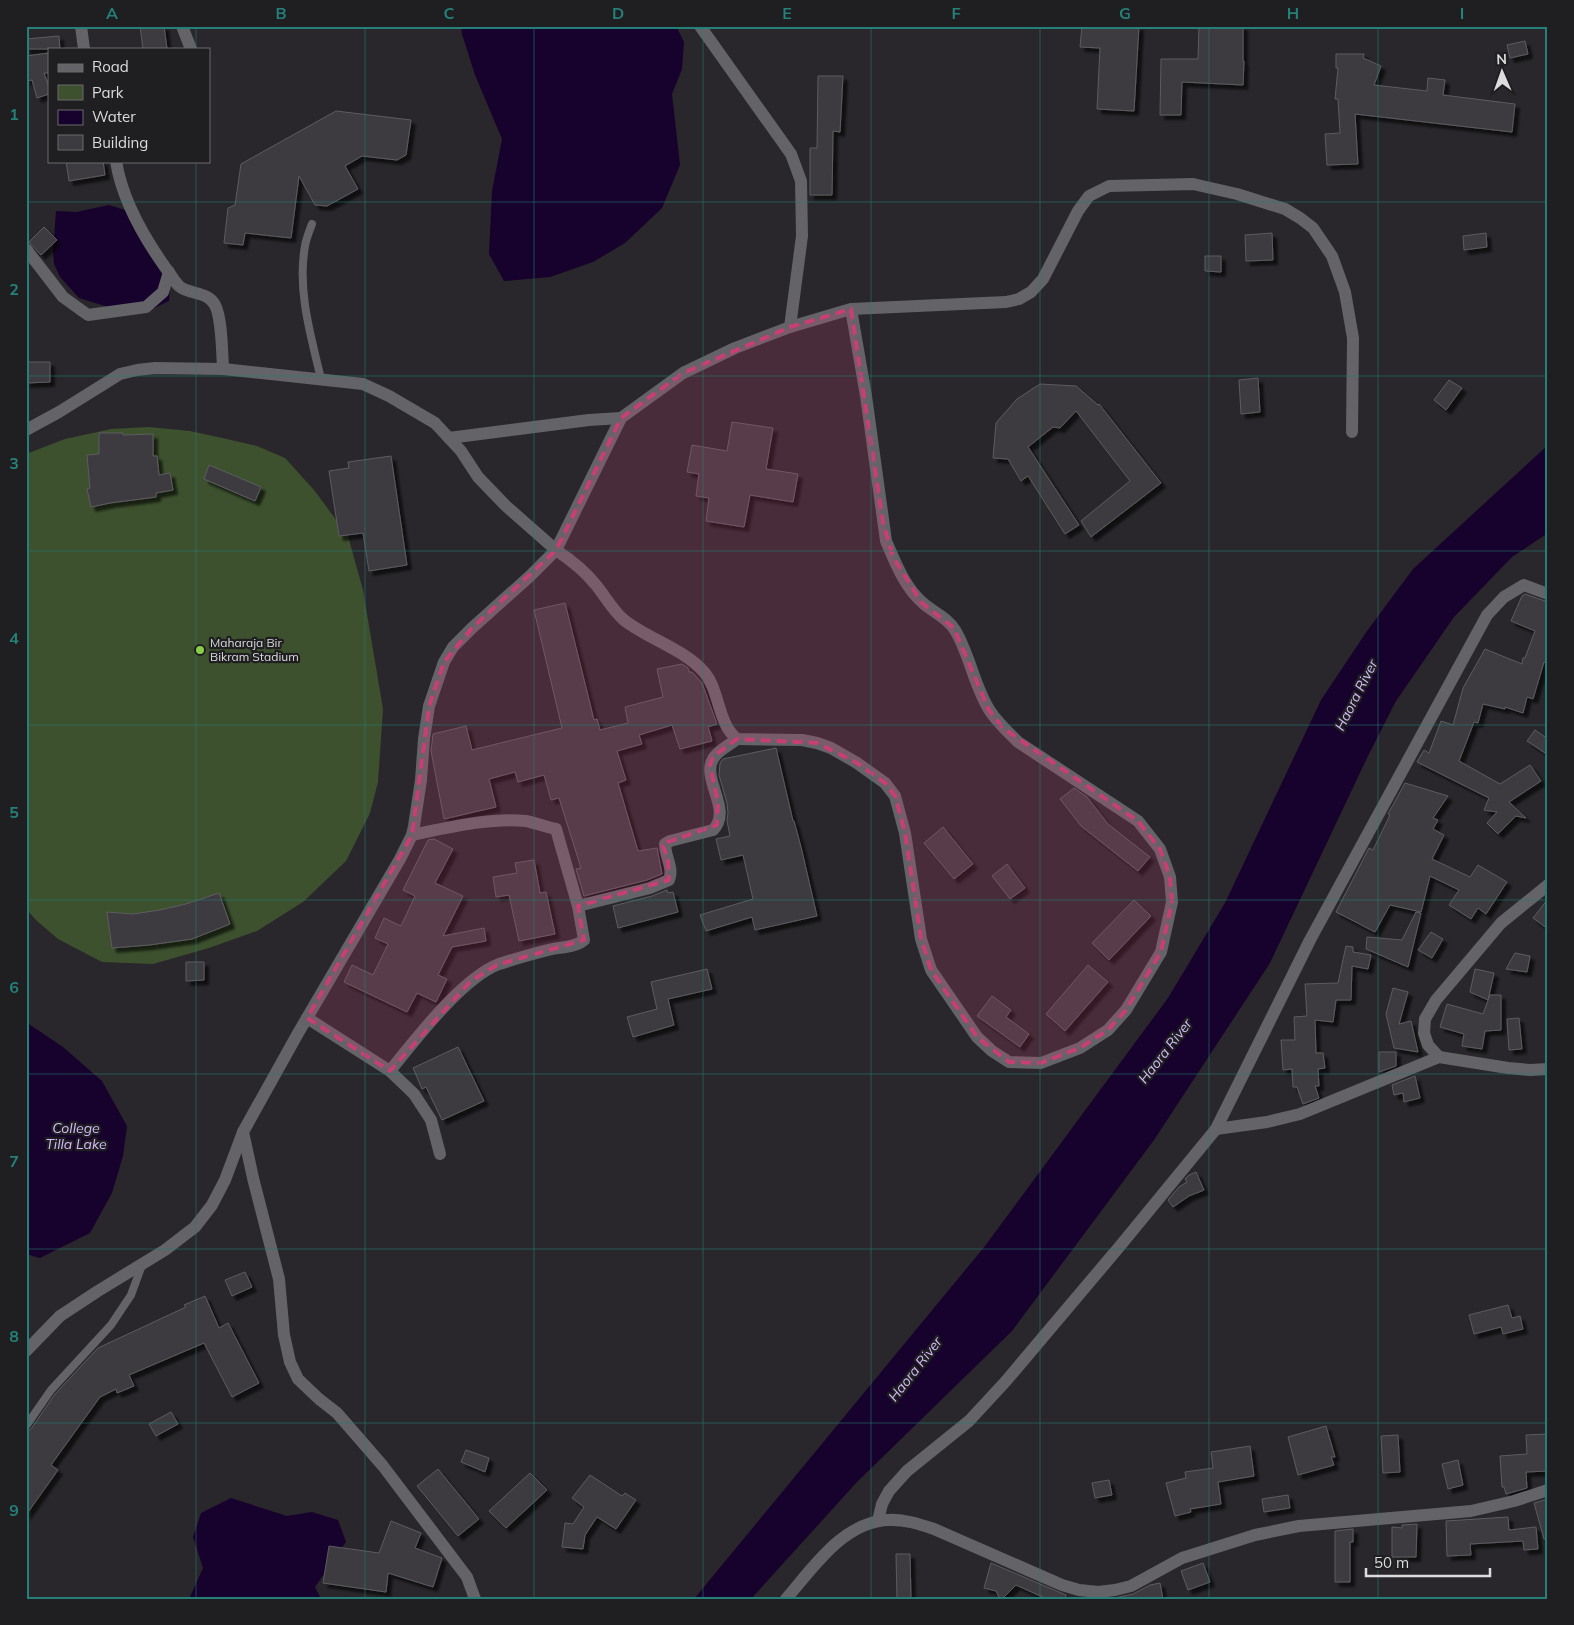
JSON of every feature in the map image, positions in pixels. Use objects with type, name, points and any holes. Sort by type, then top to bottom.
[{"type":"street","points":[[80,26],[84,48]]},
{"type":"street","points":[[182,26],[191,48]]},
{"type":"street","points":[[700,26],[790,154],[801,181],[802,236],[790,327]]},
{"type":"street","points":[[116,162],[118,177],[126,200],[152,248],[182,288],[207,296],[213,300],[219,317],[223,369]]},
{"type":"street","points":[[26,1351],[60,1316],[165,1250],[195,1227],[212,1205],[225,1180],[243,1132],[412,835],[430,706],[444,662],[453,647],[472,628],[556,550],[621,418],[683,373],[735,348],[790,327],[851,309],[1006,302],[1019,299],[1031,292],[1043,279],[1078,211],[1089,196],[1109,186],[1193,184],[1237,194],[1285,209],[1313,228],[1332,256],[1345,292],[1353,338],[1352,432]]},
{"type":"street","points":[[26,249],[63,297],[88,315],[146,307],[163,292],[169,272]]},
{"type":"street","points":[[578,906],[650,888],[669,880],[672,875],[665,852],[665,844],[712,830],[717,826],[719,819],[718,802],[710,765],[713,757],[737,739],[802,740],[832,748],[857,763],[885,783],[895,796],[906,833],[921,939],[931,970],[977,1037],[992,1051],[1009,1062],[1041,1063],[1080,1048],[1108,1030],[1126,1010],[1161,952],[1172,902],[1170,877],[1160,849],[1138,821],[1018,742],[1003,728],[989,710],[969,657],[954,628],[922,603],[906,580],[893,556],[886,541],[869,415],[851,309]]},
{"type":"street","points":[[26,430],[120,374],[137,370],[155,368],[223,369],[362,384],[389,396],[436,423],[478,476],[506,506],[556,550],[579,566],[596,584],[622,619],[639,631],[671,647],[704,672],[710,680],[732,735],[737,739]]},
{"type":"street","points":[[449,438],[589,420],[621,418]]},
{"type":"street","points":[[878,1521],[882,1504],[889,1491],[907,1471],[969,1421],[1006,1381],[1216,1129],[1310,940],[1487,615],[1504,597],[1524,585],[1548,594]]},
{"type":"street","points":[[390,1071],[414,1042],[470,982],[498,965],[546,950],[579,944],[584,940],[578,906],[556,829],[526,821],[500,821],[452,826],[412,835]]},
{"type":"street","points":[[1439,1057],[1428,1045],[1424,1033],[1425,1019],[1436,1000],[1501,923],[1548,884]]},
{"type":"street","points":[[307,1018],[390,1071],[414,1094],[431,1120],[440,1154]]},
{"type":"street","points":[[1216,1129],[1267,1122],[1300,1114],[1439,1057],[1508,1068],[1548,1069]]},
{"type":"street","points":[[243,1132],[279,1279],[284,1335],[290,1362],[298,1379],[337,1413],[383,1466],[467,1577],[475,1599]]},
{"type":"street","points":[[786,1599],[845,1536],[864,1524],[878,1521],[897,1520],[916,1523],[934,1529],[1062,1585],[1079,1590],[1098,1592],[1131,1586],[1182,1558],[1255,1535],[1300,1526],[1470,1511],[1514,1501],[1548,1490]]},
{"type":"lane","points":[[312,224],[305,246],[303,279],[306,311],[322,379]]},
{"type":"lane","points":[[26,1426],[51,1390],[111,1325],[131,1295],[142,1264]]},
{"type":"highlighted area","points":[[851,309],[883,522],[893,557],[922,603],[954,628],[989,710],[1003,728],[1138,821],[1160,849],[1170,877],[1172,902],[1161,952],[1126,1010],[1108,1030],[1080,1048],[1041,1063],[1009,1062],[977,1037],[931,970],[921,939],[905,833],[895,796],[885,783],[857,763],[817,743],[737,739],[713,757],[710,765],[718,802],[717,825],[662,844],[668,858],[669,880],[578,906],[584,940],[497,965],[470,982],[390,1071],[307,1018],[412,835],[429,706],[444,662],[472,628],[556,550],[621,418],[683,373],[790,327]]},
{"type":"green space","name":"Maharaja Bir Bikram Stadium","points":[[149,427],[190,431],[218,437],[257,446],[285,458],[314,490],[348,536],[363,590],[383,709],[378,782],[370,813],[346,861],[303,902],[257,931],[209,948],[153,964],[102,962],[58,939],[26,909],[26,454],[65,439],[111,429]]},
{"type":"water","points":[[461,26],[676,26],[684,42],[682,69],[672,94],[680,165],[662,208],[625,243],[593,262],[550,277],[504,281],[489,254],[492,191],[502,139],[475,75]]},
{"type":"water","points":[[109,205],[125,210],[170,288],[169,301],[152,309],[118,310],[79,298],[60,277],[54,264],[53,252],[56,211],[76,212]]},
{"type":"water","name":"Haora River","points":[[1548,445],[1548,533],[1512,557],[1454,617],[1396,701],[1270,963],[1154,1140],[1012,1331],[857,1482],[751,1599],[694,1599],[985,1246],[1168,998],[1225,903],[1321,700],[1367,631],[1413,569]]},
{"type":"water","name":"College Tilla Lake","points":[[26,1022],[63,1047],[102,1081],[127,1126],[123,1156],[112,1193],[90,1233],[40,1258],[26,1254]]},
{"type":"water","points":[[231,1498],[287,1516],[312,1512],[338,1520],[346,1542],[315,1587],[321,1599],[189,1599],[203,1568],[193,1537],[201,1513]]},
{"type":"building","points":[[140,26],[164,26],[167,48],[143,48]]},
{"type":"building","points":[[1082,26],[1139,26],[1134,111],[1097,109],[1100,48],[1080,47]]},
{"type":"building","points":[[1199,26],[1243,26],[1243,85],[1182,82],[1181,115],[1160,115],[1161,59],[1198,59]]},
{"type":"building","points":[[59,36],[60,48],[26,49],[26,39]]},
{"type":"building","points":[[1525,41],[1528,54],[1510,58],[1507,45]]},
{"type":"building","points":[[48,53],[48,73],[44,73],[48,84],[48,94],[37,98],[32,80],[26,81],[26,56]]},
{"type":"building","points":[[1336,54],[1364,54],[1363,58],[1381,66],[1374,85],[1427,91],[1428,78],[1445,80],[1443,95],[1515,104],[1512,132],[1355,114],[1358,164],[1327,165],[1325,134],[1340,133],[1338,99],[1335,99],[1338,68],[1336,68]]},
{"type":"building","points":[[818,76],[843,76],[840,132],[833,131],[832,195],[810,195],[810,148],[817,148]]},
{"type":"building","points":[[336,111],[411,120],[406,155],[397,160],[362,156],[345,166],[358,189],[327,206],[315,205],[299,176],[291,238],[245,233],[243,245],[224,243],[228,208],[235,205],[241,164]]},
{"type":"building","points":[[66,162],[103,162],[105,175],[69,181]]},
{"type":"building","points":[[44,227],[57,240],[41,255],[29,242]]},
{"type":"building","points":[[1272,233],[1273,260],[1246,261],[1245,235]]},
{"type":"building","points":[[1486,233],[1487,247],[1464,250],[1463,236]]},
{"type":"building","points":[[1205,256],[1221,256],[1221,272],[1205,271]]},
{"type":"building","points":[[26,362],[50,362],[50,382],[26,383]]},
{"type":"building","points":[[1258,378],[1260,412],[1241,414],[1239,380]]},
{"type":"building","points":[[1449,380],[1462,388],[1446,410],[1434,400]]},
{"type":"building","points":[[1040,384],[1076,386],[1099,404],[1161,483],[1091,537],[1081,521],[1130,481],[1076,411],[1060,428],[1053,427],[1028,447],[1079,525],[1065,534],[1028,476],[1021,481],[1008,459],[993,458],[996,423],[1017,399]]},
{"type":"building","points":[[732,422],[773,428],[766,469],[798,474],[793,502],[750,495],[744,527],[706,521],[709,498],[696,496],[699,474],[687,472],[692,445],[727,451]]},
{"type":"building","points":[[99,433],[123,433],[123,435],[153,434],[153,456],[157,456],[159,475],[170,473],[173,490],[156,493],[156,497],[91,507],[87,489],[90,488],[87,455],[99,454]]},
{"type":"building","points":[[391,456],[407,565],[369,571],[363,533],[339,536],[329,471],[349,468],[348,462]]},
{"type":"building","points":[[209,465],[261,487],[255,501],[204,479]]},
{"type":"building","points":[[1525,594],[1548,602],[1548,664],[1544,662],[1533,699],[1527,697],[1523,713],[1505,707],[1505,709],[1483,704],[1478,723],[1474,722],[1459,761],[1500,784],[1530,765],[1541,781],[1509,802],[1526,818],[1516,816],[1498,834],[1487,823],[1497,812],[1484,810],[1489,798],[1417,762],[1424,750],[1429,753],[1441,721],[1453,725],[1463,688],[1485,649],[1522,664],[1535,631],[1511,621],[1522,596]]},
{"type":"building","points":[[565,603],[594,720],[597,719],[600,730],[628,723],[625,707],[663,697],[657,669],[682,664],[702,683],[717,724],[708,727],[712,741],[680,749],[672,725],[639,735],[642,744],[617,751],[626,780],[618,783],[638,851],[657,848],[662,874],[647,880],[584,896],[576,869],[581,868],[559,798],[551,800],[544,775],[518,782],[515,772],[489,779],[496,807],[444,819],[431,751],[433,734],[466,726],[472,750],[562,728],[534,610]]},
{"type":"building","points":[[1535,730],[1548,739],[1548,755],[1527,741]]},
{"type":"building","points":[[776,748],[817,916],[755,930],[752,917],[706,931],[700,915],[753,899],[743,855],[721,860],[716,839],[730,836],[727,821],[727,803],[719,775],[720,763],[723,759]]},
{"type":"building","points":[[1405,783],[1448,796],[1433,818],[1438,820],[1433,829],[1444,835],[1432,859],[1470,877],[1478,865],[1507,882],[1486,914],[1478,908],[1471,919],[1449,905],[1459,890],[1430,876],[1421,912],[1390,905],[1375,932],[1336,912],[1369,848],[1373,850],[1390,815],[1388,814]]},
{"type":"building","points":[[1074,788],[1087,797],[1108,824],[1150,857],[1138,871],[1081,826],[1060,799]]},
{"type":"building","points":[[943,827],[973,864],[954,879],[924,843]]},
{"type":"building","points":[[434,839],[453,849],[435,883],[463,896],[443,936],[484,928],[486,941],[452,947],[438,975],[447,979],[436,1002],[417,993],[407,1012],[344,982],[352,965],[373,975],[388,944],[375,938],[384,918],[401,926],[415,896],[403,890],[428,840]]},
{"type":"building","points":[[534,860],[540,893],[546,892],[555,934],[519,941],[509,895],[496,897],[493,877],[517,873],[515,863]]},
{"type":"building","points":[[1007,864],[1025,888],[1010,899],[992,876]]},
{"type":"building","points":[[667,890],[668,893],[673,892],[678,912],[618,928],[613,906]]},
{"type":"building","points":[[219,893],[230,924],[192,939],[112,948],[107,912],[133,914],[160,910]]},
{"type":"building","points":[[1548,899],[1548,929],[1533,918]]},
{"type":"building","points":[[1134,900],[1151,916],[1109,960],[1092,943]]},
{"type":"building","points":[[1416,912],[1421,913],[1408,967],[1366,949],[1367,937],[1402,940]]},
{"type":"building","points":[[1431,932],[1443,939],[1432,958],[1418,950]]},
{"type":"building","points":[[1346,946],[1353,947],[1353,952],[1371,955],[1368,969],[1352,966],[1351,1000],[1336,1000],[1333,1022],[1315,1020],[1316,1053],[1323,1053],[1325,1068],[1318,1069],[1319,1086],[1315,1086],[1319,1098],[1303,1104],[1297,1087],[1293,1087],[1292,1069],[1283,1070],[1281,1040],[1295,1040],[1294,1017],[1307,1016],[1305,984],[1338,983]]},
{"type":"building","points":[[1515,953],[1530,956],[1527,972],[1506,969]]},
{"type":"building","points":[[186,962],[204,962],[204,980],[186,981]]},
{"type":"building","points":[[1088,965],[1108,982],[1065,1031],[1046,1014]]},
{"type":"building","points":[[707,969],[712,989],[668,999],[674,1025],[633,1037],[627,1017],[657,1009],[651,982]]},
{"type":"building","points":[[1475,969],[1494,973],[1488,1000],[1470,992]]},
{"type":"building","points":[[1393,988],[1408,992],[1399,1024],[1411,1021],[1418,1052],[1394,1048],[1386,1014]]},
{"type":"building","points":[[1490,995],[1501,995],[1501,1030],[1485,1031],[1482,1049],[1462,1046],[1464,1034],[1440,1027],[1447,1004],[1483,1014]]},
{"type":"building","points":[[992,996],[1011,1010],[1006,1017],[1029,1034],[1020,1047],[977,1016]]},
{"type":"building","points":[[1519,1018],[1522,1049],[1509,1050],[1507,1019]]},
{"type":"building","points":[[458,1047],[484,1101],[442,1120],[426,1087],[422,1089],[413,1068]]},
{"type":"building","points":[[1379,1052],[1396,1052],[1396,1066],[1379,1072]]},
{"type":"building","points":[[1415,1076],[1420,1098],[1404,1102],[1403,1093],[1394,1095],[1392,1085]]},
{"type":"building","points":[[1196,1172],[1204,1190],[1189,1196],[1173,1207],[1168,1200],[1179,1187],[1187,1182],[1185,1179],[1189,1175]]},
{"type":"building","points":[[245,1272],[252,1287],[232,1296],[225,1280]]},
{"type":"building","points":[[205,1296],[219,1328],[228,1323],[259,1383],[232,1397],[204,1343],[129,1375],[134,1386],[117,1393],[116,1389],[100,1397],[51,1465],[58,1470],[26,1515],[26,1432],[31,1429],[55,1394],[98,1348],[186,1307],[184,1305]]},
{"type":"building","points":[[1508,1305],[1512,1318],[1520,1316],[1523,1329],[1503,1334],[1501,1327],[1474,1334],[1469,1315]]},
{"type":"building","points":[[171,1412],[178,1424],[156,1436],[149,1424]]},
{"type":"building","points":[[1326,1426],[1335,1457],[1331,1457],[1334,1465],[1298,1475],[1288,1437]]},
{"type":"building","points":[[1548,1434],[1548,1471],[1526,1472],[1527,1488],[1506,1494],[1504,1487],[1502,1487],[1500,1456],[1527,1454],[1526,1435]]},
{"type":"building","points":[[1398,1435],[1400,1472],[1383,1473],[1381,1436]]},
{"type":"building","points":[[1250,1446],[1254,1476],[1218,1482],[1221,1504],[1190,1509],[1191,1512],[1175,1516],[1166,1483],[1186,1478],[1185,1472],[1213,1468],[1211,1452]]},
{"type":"building","points":[[466,1450],[489,1458],[485,1472],[461,1462]]},
{"type":"building","points":[[1458,1460],[1463,1485],[1448,1489],[1442,1464]]},
{"type":"building","points":[[438,1469],[479,1519],[458,1536],[417,1486]]},
{"type":"building","points":[[530,1473],[547,1490],[506,1528],[489,1511]]},
{"type":"building","points":[[590,1475],[622,1496],[625,1493],[636,1500],[616,1529],[597,1517],[585,1535],[583,1549],[562,1547],[565,1523],[573,1524],[584,1507],[572,1498]]},
{"type":"building","points":[[1109,1480],[1112,1495],[1095,1498],[1092,1483]]},
{"type":"building","points":[[1288,1495],[1290,1508],[1264,1512],[1262,1499]]},
{"type":"building","points":[[1548,1499],[1548,1539],[1544,1539],[1534,1503]]},
{"type":"building","points":[[1508,1517],[1509,1530],[1536,1527],[1538,1549],[1524,1550],[1523,1541],[1470,1544],[1471,1555],[1447,1556],[1446,1521]]},
{"type":"building","points":[[391,1521],[421,1533],[415,1548],[442,1558],[433,1587],[388,1573],[386,1592],[323,1583],[329,1546],[379,1553]]},
{"type":"building","points":[[1417,1524],[1416,1557],[1392,1557],[1392,1527],[1402,1528],[1402,1525]]},
{"type":"building","points":[[1353,1529],[1353,1542],[1350,1542],[1350,1582],[1335,1582],[1335,1531]]},
{"type":"building","points":[[896,1554],[910,1554],[911,1599],[897,1599]]},
{"type":"building","points":[[991,1563],[1066,1595],[1065,1599],[1047,1599],[1016,1585],[1000,1599],[996,1591],[984,1588]]},
{"type":"building","points":[[1203,1563],[1210,1582],[1188,1590],[1181,1571]]},
{"type":"building","points":[[1160,1583],[1163,1599],[1110,1599],[1133,1594],[1150,1585]]},
{"type":"place","name":"Maharaja Bir Bikram Stadium","points":[[200,650]]}]
